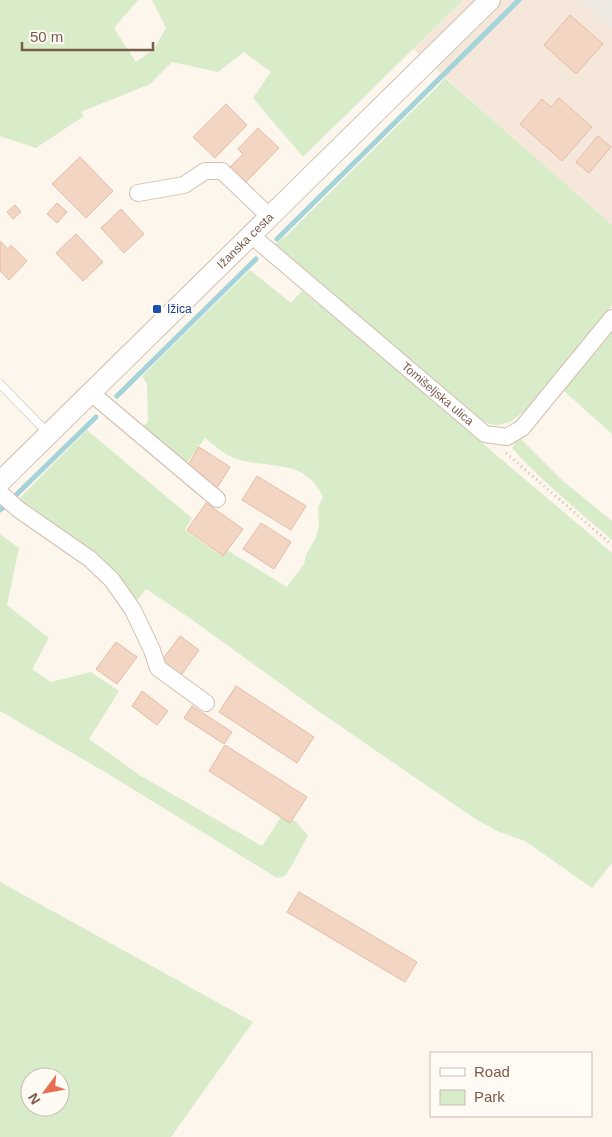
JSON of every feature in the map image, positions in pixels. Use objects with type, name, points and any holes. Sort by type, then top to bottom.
[{"type":"street","name":"Ižanska cesta","points":[[0,482],[490,0]]},
{"type":"street","points":[[138,193],[184,185],[205,171],[222,171],[270,217]]},
{"type":"street","name":"Tomišeljska ulica","points":[[251,236],[484,434],[507,437],[522,428],[612,318]]},
{"type":"street","points":[[91,393],[217,499]]},
{"type":"street","points":[[0,493],[18,509],[90,559],[112,580],[133,610],[152,650],[158,668],[206,703]]},
{"type":"lane","points":[[0,384],[49,434]]},
{"type":"path","points":[[484,434],[612,545]]},
{"type":"shaded area","points":[[444,0],[612,0],[612,226],[402,39]]},
{"type":"shaded area","points":[[580,0],[612,0],[612,29]]},
{"type":"green space","points":[[0,0],[138,0],[114,28],[136,62],[154,49],[166,28],[152,0],[463,0],[303,157],[253,98],[271,72],[244,52],[218,72],[172,62],[150,84],[81,112],[84,116],[36,148],[0,136]]},
{"type":"green space","points":[[445,78],[612,225],[612,305],[601,322],[526,410],[510,422],[498,425],[489,424],[471,414],[275,244],[287,235]]},
{"type":"green space","points":[[250,270],[291,303],[302,291],[386,358],[481,442],[612,553],[612,863],[592,888],[525,841],[497,831],[474,818],[146,589],[134,604],[17,501],[87,430],[192,518],[185,530],[221,556],[227,550],[287,587],[304,564],[306,555],[316,537],[319,525],[318,507],[323,497],[315,484],[296,470],[234,458],[205,438],[185,466],[140,428],[148,422],[147,384],[142,376]]},
{"type":"green space","points":[[612,331],[612,434],[563,390]]},
{"type":"green space","points":[[519,437],[563,481],[612,521],[612,540],[548,484],[512,448]]},
{"type":"green space","points":[[0,534],[19,548],[7,605],[49,638],[32,669],[51,682],[91,672],[119,691],[89,739],[141,776],[262,846],[283,814],[295,821],[308,835],[285,876],[277,878],[105,772],[0,711]]},
{"type":"green space","points":[[0,882],[253,1022],[171,1137],[0,1137]]},
{"type":"building","points":[[570,15],[603,44],[576,74],[544,45]]},
{"type":"building","points":[[559,98],[592,127],[562,161],[520,124],[542,99],[551,107]]},
{"type":"building","points":[[226,104],[247,125],[215,158],[193,137]]},
{"type":"building","points":[[258,128],[279,148],[245,183],[229,168],[243,154],[238,149]]},
{"type":"building","points":[[598,136],[611,147],[589,173],[576,162]]},
{"type":"building","points":[[80,157],[113,191],[86,218],[52,184]]},
{"type":"building","points":[[57,203],[67,212],[57,223],[47,214]]},
{"type":"building","points":[[15,205],[21,212],[13,219],[7,212]]},
{"type":"building","points":[[121,209],[144,234],[124,253],[101,228]]},
{"type":"building","points":[[76,234],[103,262],[83,281],[56,253]]},
{"type":"building","points":[[0,241],[8,249],[11,245],[27,261],[9,280],[0,271]]},
{"type":"building","points":[[199,447],[230,467],[217,488],[186,468]]},
{"type":"building","points":[[257,476],[306,506],[291,530],[242,500]]},
{"type":"building","points":[[206,503],[243,529],[223,556],[187,530]]},
{"type":"building","points":[[261,523],[291,542],[274,569],[243,549]]},
{"type":"building","points":[[180,636],[199,650],[179,678],[159,664]]},
{"type":"building","points":[[116,642],[137,657],[117,684],[96,669]]},
{"type":"building","points":[[236,686],[314,737],[297,763],[219,712]]},
{"type":"building","points":[[142,691],[168,711],[157,725],[132,706]]},
{"type":"building","points":[[192,706],[232,732],[224,744],[184,718]]},
{"type":"building","points":[[225,745],[307,797],[290,823],[209,771]]},
{"type":"building","points":[[299,892],[417,962],[405,982],[287,912]]},
{"type":"waterway","points":[[277,239],[519,0]]},
{"type":"waterway","points":[[117,396],[256,259]]},
{"type":"waterway","points":[[15,496],[96,417]]},
{"type":"waterway","points":[[0,510],[5,506]]},
{"type":"place","name":"Ižica","points":[[157,309]]}]
